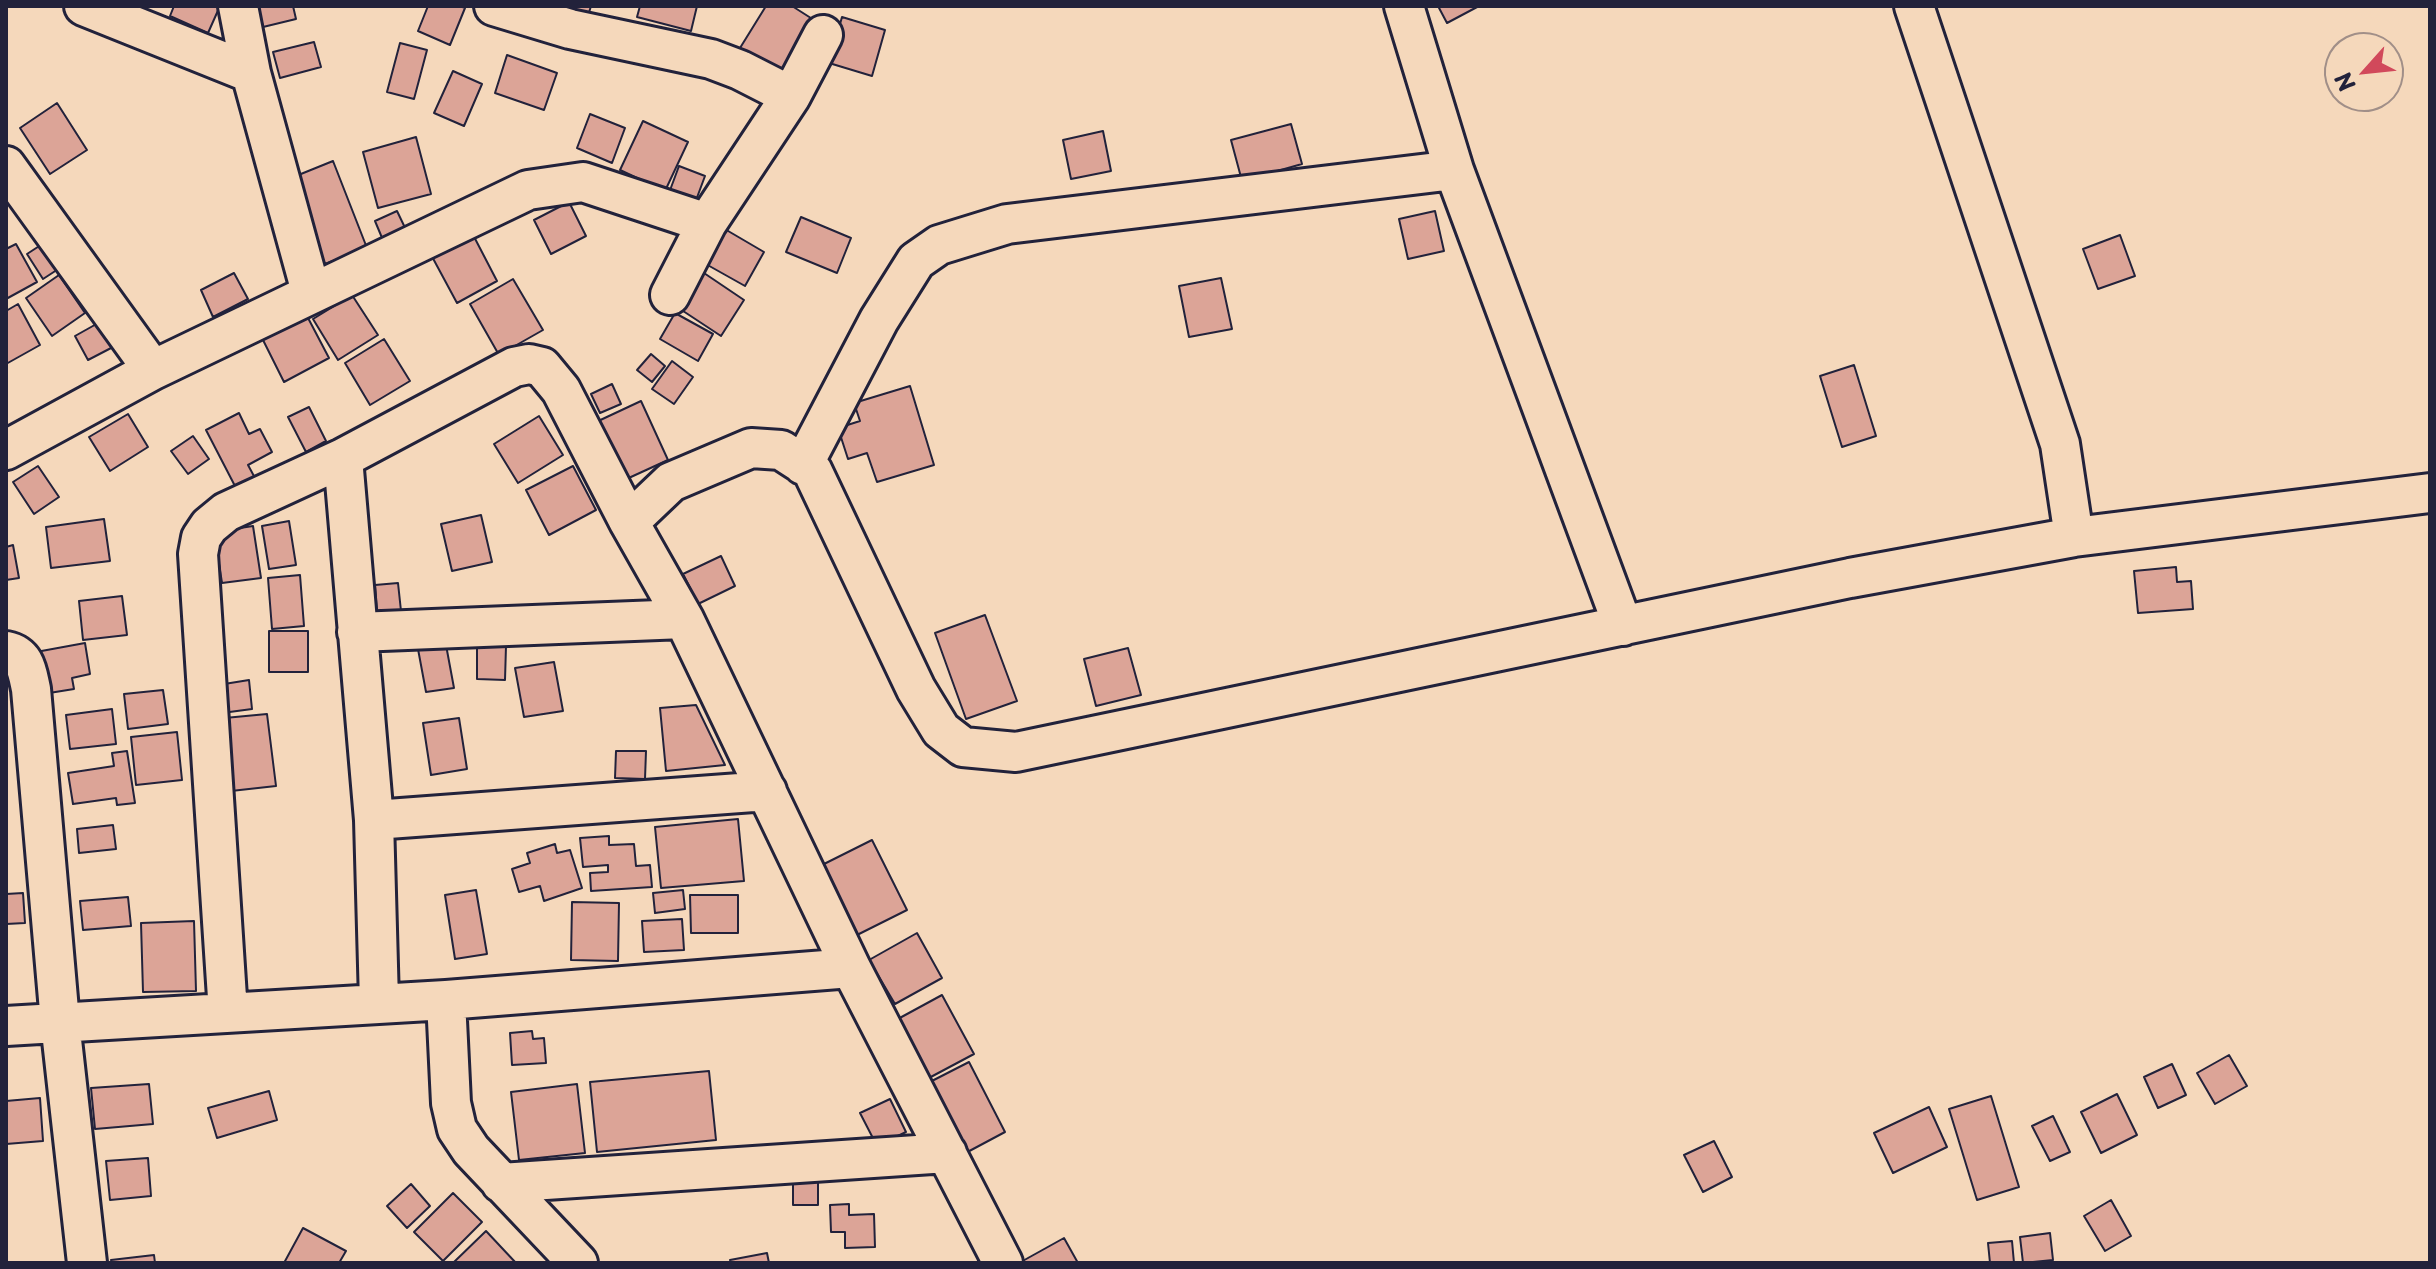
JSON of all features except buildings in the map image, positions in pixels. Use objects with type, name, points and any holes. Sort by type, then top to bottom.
[{"type":"street","points":[[84,6],[251,73]]},
{"type":"street","points":[[238,6],[251,73],[311,292]]},
{"type":"street","points":[[494,6],[570,29],[711,59],[791,96]]},
{"type":"street","points":[[1404,6],[1454,170],[1623,626]]},
{"type":"street","points":[[1914,6],[2060,444],[2074,537]]},
{"type":"street","points":[[670,295],[707,223],[791,96],[823,35]]},
{"type":"street","points":[[6,166],[153,370]]},
{"type":"street","points":[[803,465],[879,320],[916,261],[939,245],[1007,224],[1454,170]]},
{"type":"street","points":[[9,443],[311,292],[528,190],[583,182],[707,223]]},
{"type":"street","points":[[228,1013],[198,554],[201,538],[209,526],[226,512],[343,458],[514,367],[529,364],[542,367],[561,390],[629,522],[684,619],[851,968],[1003,1263]]},
{"type":"street","points":[[629,522],[671,482],[751,448],[781,450],[812,470],[916,689],[941,730],[963,747],[1016,752],[1850,578],[2074,537],[2430,493]]},
{"type":"street","points":[[343,458],[374,820],[379,1002]]},
{"type":"street","points":[[357,632],[684,619]]},
{"type":"street","points":[[6,651],[16,654],[26,666],[31,689],[60,1022],[87,1263]]},
{"type":"street","points":[[374,820],[767,791]]},
{"type":"street","points":[[6,1026],[446,1000],[851,968]]},
{"type":"street","points":[[446,1000],[451,1103],[457,1129],[471,1150],[578,1263]]},
{"type":"street","points":[[501,1183],[947,1153]]}]
